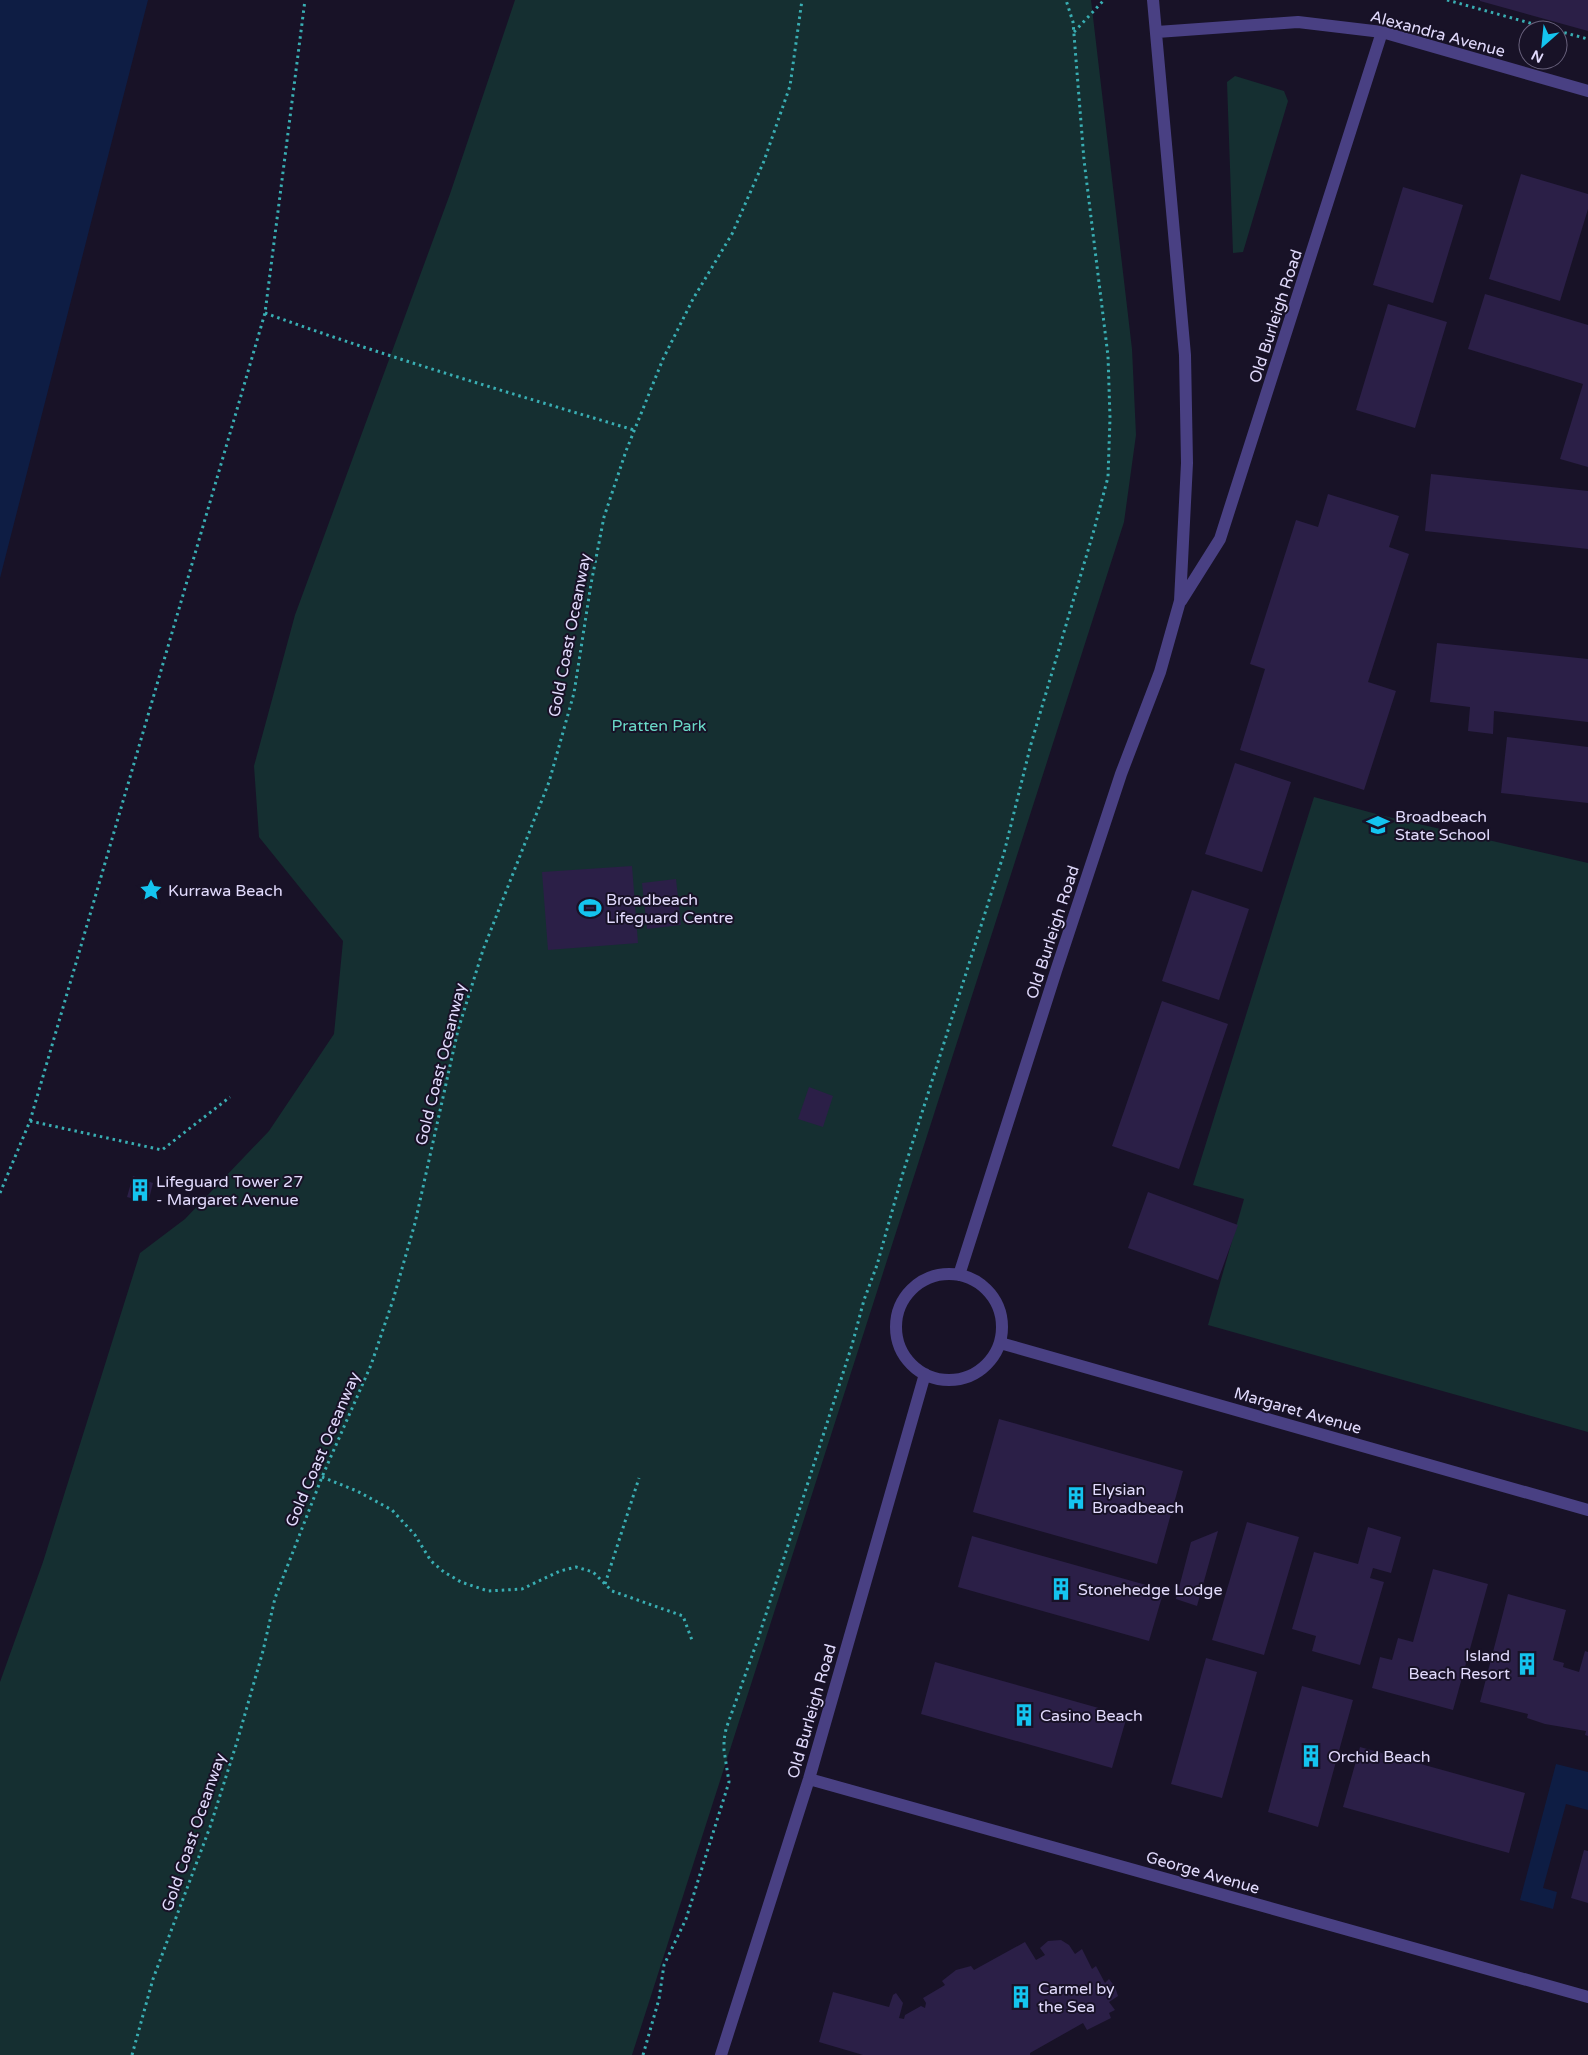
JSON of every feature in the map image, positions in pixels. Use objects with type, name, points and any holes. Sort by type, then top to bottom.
[{"type":"street","name":"Old Burleigh Road","points":[[959,1275],[1120,774],[1160,672],[1180,601],[1187,463],[1185,355],[1153,0]]},
{"type":"street","name":"Alexandra Avenue","points":[[1157,32],[1298,22],[1382,32],[1588,91]]},
{"type":"street","name":"Old Burleigh Road","points":[[1180,601],[1220,539],[1382,32]]},
{"type":"street","points":[[959,1275],[982,1286],[994,1300],[1003,1325],[1000,1344],[992,1359],[978,1372],[967,1377],[948,1380],[925,1374],[910,1363],[898,1343],[895,1325],[899,1309],[911,1289],[931,1276],[959,1275]]},
{"type":"street","name":"Margaret Avenue","points":[[1000,1344],[1588,1510]]},
{"type":"street","name":"Old Burleigh Road","points":[[721,2055],[809,1779],[925,1374]]},
{"type":"street","name":"George Avenue","points":[[809,1779],[1588,1997]]},
{"type":"path","points":[[0,1193],[30,1121],[265,313],[305,0]]},
{"type":"path","name":"Gold Coast Oceanway","points":[[132,2055],[153,1978],[210,1827],[238,1742],[263,1651],[275,1598],[322,1477],[372,1365],[378,1346],[415,1224],[458,1030],[483,950],[549,782],[574,693],[591,584],[604,517],[634,430],[662,359],[693,299],[732,234],[764,161],[790,86],[802,0]]},
{"type":"path","points":[[643,2055],[659,1999],[664,1965],[686,1919],[729,1782],[724,1745],[726,1729],[761,1630],[852,1345],[902,1176],[1004,852],[1031,744],[1108,476],[1110,418],[1108,356],[1084,160],[1073,22],[1066,0]]},
{"type":"path","points":[[1074,32],[1104,0]]},
{"type":"path","points":[[1447,0],[1520,20]]},
{"type":"path","points":[[1568,33],[1588,39]]},
{"type":"path","points":[[265,313],[368,350],[634,430]]},
{"type":"path","points":[[30,1121],[162,1150],[230,1097]]},
{"type":"path","points":[[322,1477],[357,1491],[392,1510],[414,1535],[432,1560],[444,1572],[461,1582],[488,1592],[522,1589],[560,1571],[576,1567],[593,1572],[612,1591],[622,1596],[683,1616],[693,1643]]},
{"type":"path","points":[[605,1584],[639,1478]]},
{"type":"green space","name":"Pratten Park","points":[[515,0],[1091,0],[1132,349],[1136,435],[1124,522],[632,2055],[0,2055],[0,1682],[43,1562],[140,1253],[185,1219],[269,1131],[334,1034],[343,941],[259,837],[254,766],[295,615],[450,194]]},
{"type":"green space","points":[[1235,76],[1284,91],[1288,101],[1243,252],[1233,253],[1227,82]]},
{"type":"green space","points":[[1314,797],[1380,815],[1588,863],[1588,1432],[1208,1325],[1244,1199],[1193,1185]]},
{"type":"water","points":[[0,0],[148,0],[0,578]]},
{"type":"water","points":[[1556,1764],[1588,1772],[1588,1810],[1566,1804],[1543,1888],[1557,1892],[1553,1909],[1520,1900]]},
{"type":"building","points":[[1480,0],[1588,0],[1588,31],[1568,25],[1568,20],[1548,20]]},
{"type":"building","points":[[1521,174],[1588,194],[1588,209],[1560,301],[1489,279]]},
{"type":"building","points":[[1403,187],[1463,205],[1433,303],[1373,285]]},
{"type":"building","points":[[1485,294],[1588,325],[1588,467],[1560,459],[1583,384],[1468,349]]},
{"type":"building","points":[[1388,304],[1447,322],[1415,428],[1356,410]]},
{"type":"building","points":[[1431,474],[1588,491],[1588,549],[1425,531]]},
{"type":"building","points":[[1328,494],[1399,516],[1389,547],[1409,554],[1368,682],[1396,691],[1364,790],[1240,750],[1265,669],[1250,664],[1296,520],[1318,527]]},
{"type":"building","points":[[1437,643],[1588,659],[1588,722],[1494,711],[1493,734],[1468,731],[1470,707],[1430,702]]},
{"type":"building","points":[[1507,737],[1588,747],[1588,803],[1501,793]]},
{"type":"building","points":[[1235,763],[1291,782],[1262,872],[1205,854]]},
{"type":"building","name":"Broadbeach Lifeguard Centre","points":[[632,866],[638,943],[548,950],[542,872]]},
{"type":"building","points":[[676,879],[681,925],[647,929],[642,883]]},
{"type":"building","points":[[1192,890],[1249,909],[1219,1000],[1162,981]]},
{"type":"building","points":[[1162,1001],[1228,1024],[1179,1169],[1112,1146]]},
{"type":"building","points":[[809,1087],[833,1096],[823,1127],[798,1119]]},
{"type":"building","name":"Lifeguard Tower 27 - Margaret Avenue","points":[[133,1176],[153,1183],[148,1203],[127,1197]]},
{"type":"building","points":[[1148,1192],[1238,1225],[1218,1280],[1128,1248]]},
{"type":"building","name":"Elysian Broadbeach","points":[[999,1419],[1183,1471],[1157,1564],[973,1512]]},
{"type":"building","points":[[1247,1522],[1299,1537],[1264,1655],[1212,1640]]},
{"type":"building","points":[[1368,1527],[1401,1537],[1391,1573],[1373,1568],[1370,1578],[1384,1582],[1360,1665],[1312,1651],[1316,1636],[1292,1629],[1314,1552],[1358,1564]]},
{"type":"building","points":[[1218,1531],[1197,1606],[1176,1599],[1191,1542]]},
{"type":"building","name":"Stonehedge Lodge","points":[[972,1536],[1164,1590],[1149,1641],[958,1587]]},
{"type":"building","points":[[1433,1569],[1488,1584],[1453,1710],[1372,1688],[1380,1657],[1392,1660],[1398,1638],[1413,1642]]},
{"type":"building","name":"Island Beach Resort","points":[[1508,1594],[1566,1610],[1553,1660],[1564,1663],[1563,1667],[1579,1672],[1585,1651],[1588,1652],[1588,1736],[1585,1735],[1586,1731],[1545,1724],[1527,1718],[1528,1714],[1480,1702]]},
{"type":"building","points":[[1206,1658],[1257,1672],[1222,1798],[1171,1784]]},
{"type":"building","name":"Casino Beach","points":[[935,1662],[1127,1716],[1112,1768],[921,1714]]},
{"type":"building","name":"Orchid Beach","points":[[1302,1686],[1353,1700],[1318,1827],[1268,1812]]},
{"type":"building","points":[[1360,1747],[1525,1793],[1509,1853],[1343,1807]]},
{"type":"building","points":[[1584,1850],[1588,1851],[1588,1903],[1571,1898]]},
{"type":"building","name":"Carmel by the Sea","points":[[1061,1940],[1069,1945],[1075,1954],[1082,1949],[1092,1969],[1096,1966],[1105,1983],[1109,1979],[1115,1987],[1118,1996],[1109,2002],[1115,2010],[1109,2013],[1111,2018],[1087,2030],[1083,2023],[1030,2053],[1030,2055],[863,2055],[819,2042],[833,1992],[889,2007],[893,1995],[896,1993],[903,2003],[899,2018],[904,2019],[905,2015],[921,2006],[925,2008],[926,2003],[923,1998],[945,1985],[942,1981],[956,1970],[971,1966],[974,1970],[1025,1942],[1036,1960],[1045,1955],[1040,1948],[1048,1941]]},
{"type":"place","name":"Broadbeach State School","points":[[1378,825]]},
{"type":"place","name":"Kurrawa Beach","points":[[151,890]]},
{"type":"place","name":"Broadbeach Lifeguard Centre","points":[[590,908]]},
{"type":"place","name":"Lifeguard Tower 27 - Margaret Avenue","points":[[140,1190]]},
{"type":"place","name":"Elysian Broadbeach","points":[[1076,1498]]},
{"type":"place","name":"Stonehedge Lodge","points":[[1061,1589]]},
{"type":"place","name":"Island Beach Resort","points":[[1527,1664]]},
{"type":"place","name":"Casino Beach","points":[[1024,1715]]},
{"type":"place","name":"Orchid Beach","points":[[1311,1756]]},
{"type":"place","name":"Carmel by the Sea","points":[[1021,1997]]}]
